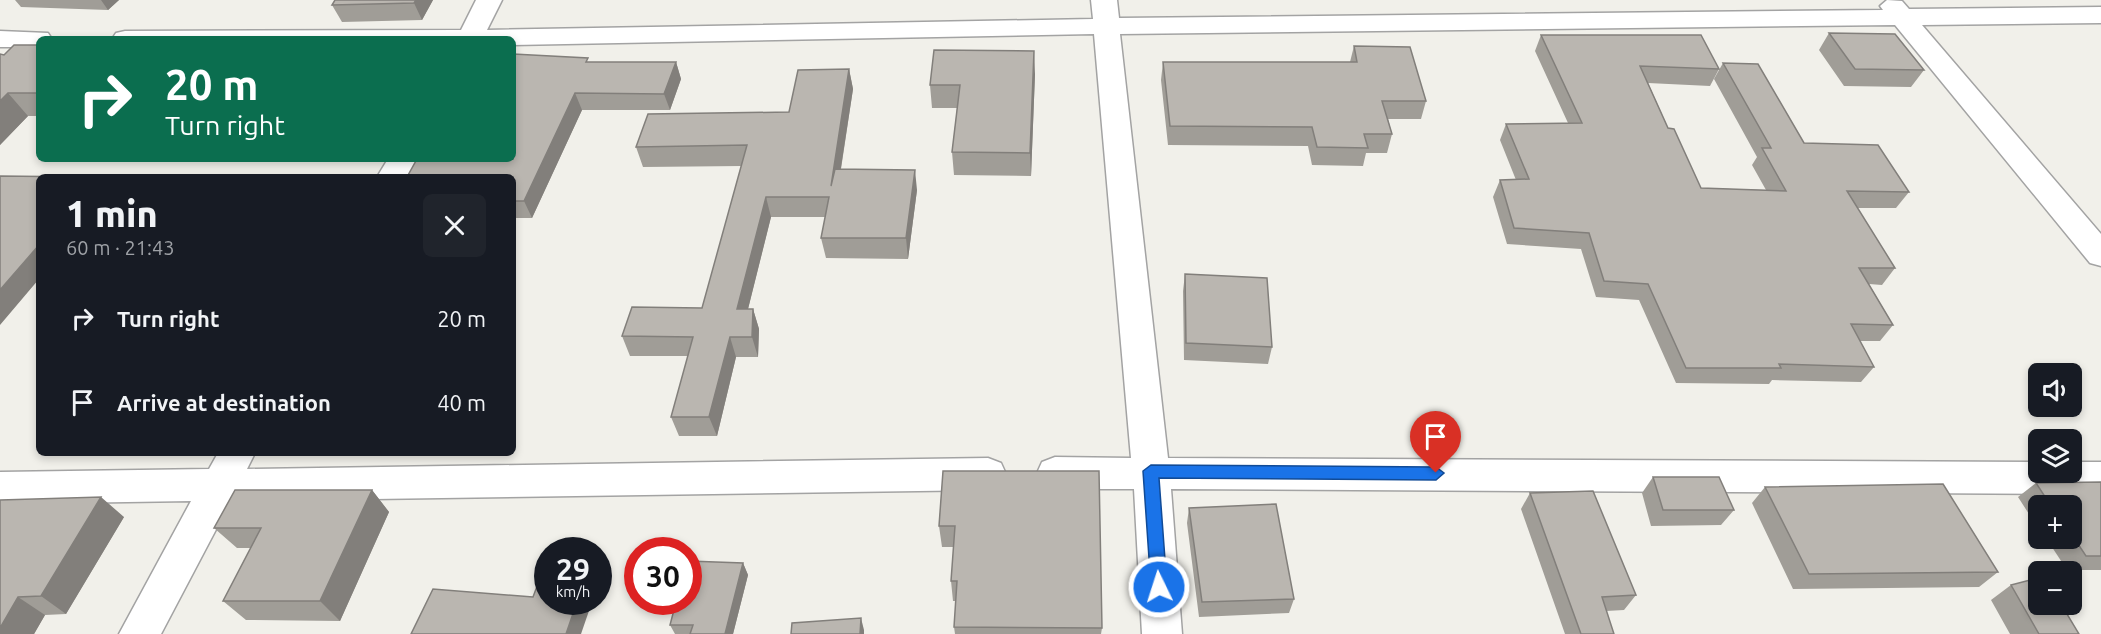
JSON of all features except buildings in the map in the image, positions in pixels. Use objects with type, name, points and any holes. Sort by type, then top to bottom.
[{"type":"street","points":[[471,36],[489,0]]},
{"type":"street","points":[[516,37],[1106,13],[1895,9],[2101,15]]},
{"type":"street","points":[[1895,9],[2101,255]]},
{"type":"street","points":[[1106,13],[1151,471],[1162,634]]},
{"type":"street","points":[[0,39],[36,39]]},
{"type":"street","points":[[138,634],[235,456]]},
{"type":"street","points":[[0,488],[1151,471],[2101,478]]},
{"type":"route","points":[[1159,587],[1151,471],[1436,473]]}]
